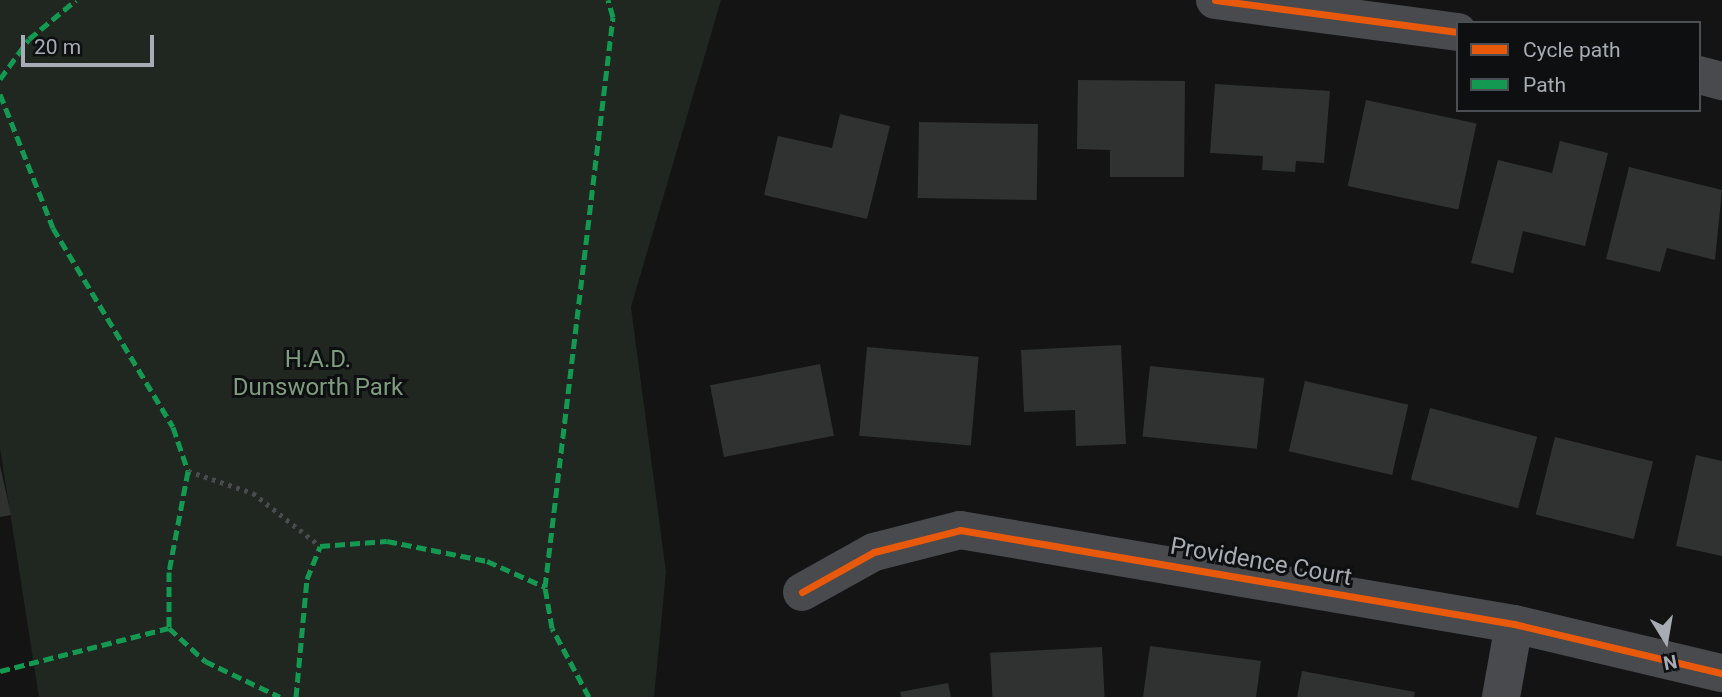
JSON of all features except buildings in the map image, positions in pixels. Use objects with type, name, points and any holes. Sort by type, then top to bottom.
[{"type":"street","points":[[1215,0],[1456,32]]},
{"type":"street","points":[[1701,76],[1722,81]]},
{"type":"street","name":"Providence Court","points":[[802,592],[874,552],[960,530],[1514,624],[1722,673]]},
{"type":"street","points":[[1501,697],[1514,624]]},
{"type":"path","points":[[188,471],[253,493],[320,546]]},
{"type":"green space","name":"H.A.D. Dunsworth Park","points":[[0,0],[721,0],[631,307],[666,572],[654,697],[39,697],[0,448]]},
{"type":"marked path","points":[[0,79],[29,39],[76,0]]},
{"type":"marked path","points":[[589,697],[552,628],[545,587],[613,17],[608,0]]},
{"type":"marked path","points":[[0,94],[53,228],[173,427],[188,471],[169,572],[169,628],[205,661],[280,697]]},
{"type":"marked path","points":[[296,697],[307,579],[320,546],[387,541],[487,561],[545,587]]},
{"type":"marked path","points":[[0,671],[169,628]]},
{"type":"cycle path","points":[[1215,0],[1456,32]]},
{"type":"cycle path","points":[[802,592],[874,552],[960,530],[1514,624],[1722,673]]}]
